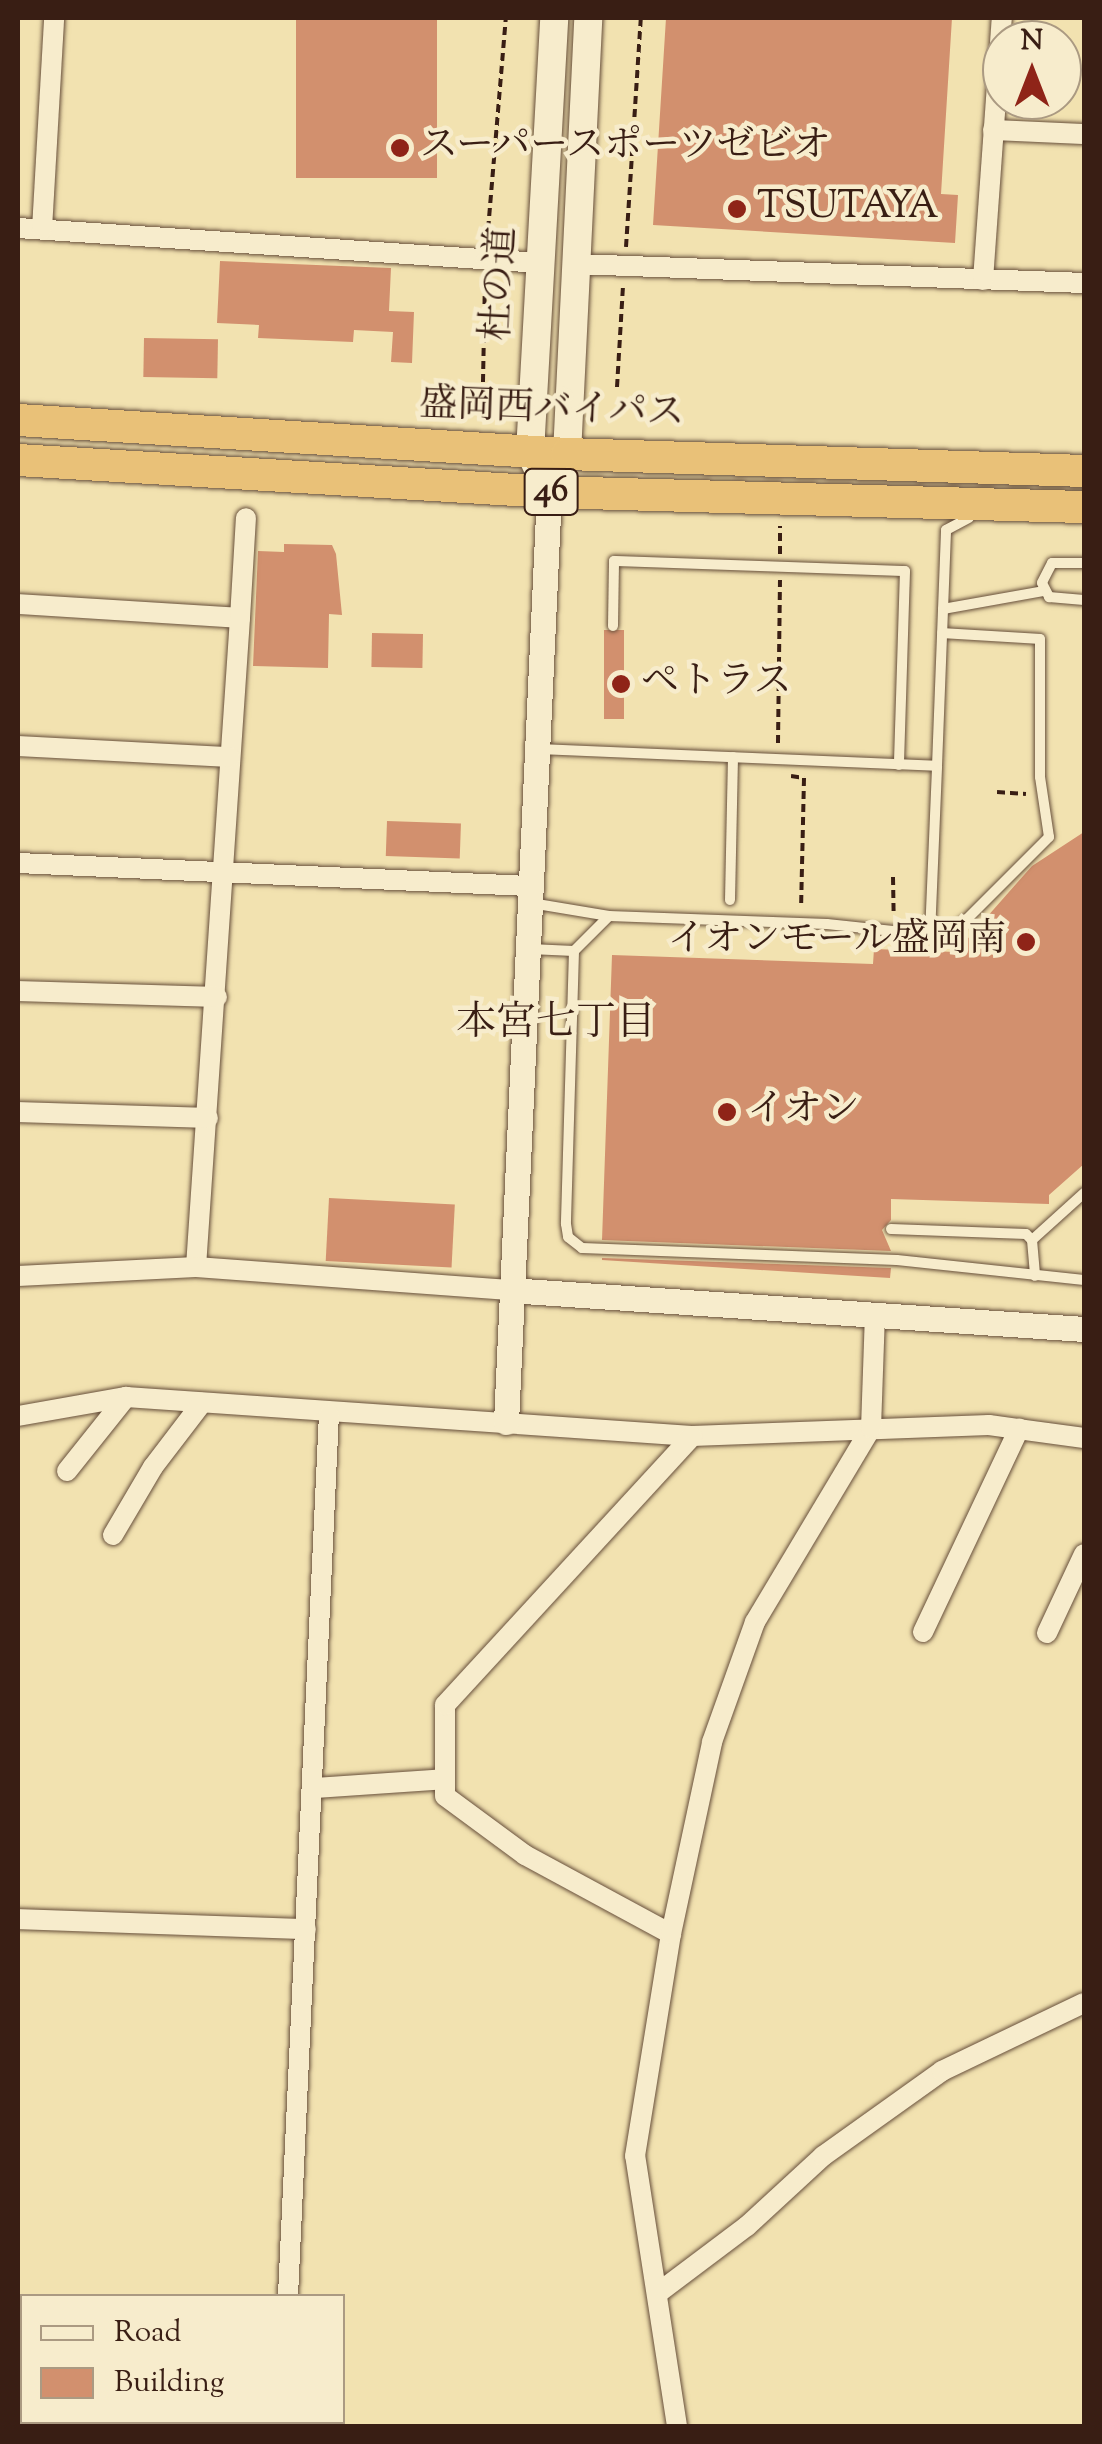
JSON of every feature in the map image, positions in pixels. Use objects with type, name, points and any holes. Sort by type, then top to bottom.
[{"type":"highway","name":"盛岡西バイパス","points":[[18,420],[567,454],[1084,471]]},
{"type":"highway","name":"盛岡西バイパス","points":[[18,460],[548,492],[1084,507]]},
{"type":"main road","name":"杜の道","points":[[548,492],[530,452],[554,18]]},
{"type":"main road","name":"杜の道","points":[[548,492],[567,454],[588,18]]},
{"type":"street","points":[[42,230],[54,18]]},
{"type":"street","points":[[982,280],[1002,18]]},
{"type":"street","points":[[994,130],[1084,134]]},
{"type":"street","points":[[18,228],[542,263]]},
{"type":"street","points":[[576,264],[1084,283]]},
{"type":"street","points":[[506,1422],[548,492]]},
{"type":"street","points":[[196,1268],[246,518]]},
{"type":"street","points":[[18,604],[240,618]]},
{"type":"street","points":[[18,746],[230,757]]},
{"type":"street","points":[[18,863],[224,871],[529,894]]},
{"type":"street","points":[[18,990],[217,997]]},
{"type":"street","points":[[18,1112],[208,1118]]},
{"type":"street","points":[[18,1276],[196,1268],[1084,1329]]},
{"type":"street","points":[[677,2426],[635,2156],[671,1934],[712,1742],[755,1622],[871,1428],[876,1315]]},
{"type":"street","points":[[67,1471],[126,1396]]},
{"type":"street","points":[[18,1416],[126,1396],[330,1415],[506,1422],[692,1436],[871,1428],[1019,1429],[1084,1438]]},
{"type":"street","points":[[113,1535],[152,1467],[202,1404]]},
{"type":"street","points":[[288,2294],[330,1415]]},
{"type":"street","points":[[923,1632],[1019,1429]]},
{"type":"street","points":[[671,1934],[525,1855],[445,1796],[445,1705],[692,1436]]},
{"type":"street","points":[[1047,1633],[1084,1554]]},
{"type":"street","points":[[314,1788],[445,1779]]},
{"type":"street","points":[[18,1918],[306,1930]]},
{"type":"street","points":[[658,2293],[748,2226],[824,2156],[942,2072],[1084,2004]]},
{"type":"lane","points":[[930,935],[946,530],[953,522],[1084,518]]},
{"type":"lane","points":[[613,626],[614,560],[905,572],[899,765]]},
{"type":"lane","points":[[1044,591],[1042,576],[1052,564],[1084,562]]},
{"type":"lane","points":[[943,608],[1044,591],[1068,600],[1084,600]]},
{"type":"lane","points":[[529,894],[610,916],[826,924],[930,935],[949,932],[1049,837],[1040,777],[1040,639],[942,633]]},
{"type":"lane","points":[[536,749],[937,766]]},
{"type":"lane","points":[[730,900],[733,758]]},
{"type":"lane","points":[[610,916],[574,951],[566,1224],[568,1237],[582,1248],[896,1260],[1084,1280]]},
{"type":"lane","points":[[526,949],[574,951]]},
{"type":"lane","points":[[891,1229],[1032,1240],[1084,1193]]},
{"type":"lane","points":[[1032,1240],[1036,1276]]},
{"type":"path","points":[[484,382],[486,259],[506,18]]},
{"type":"path","points":[[616,386],[641,18]]},
{"type":"path","points":[[780,526],[780,554]]},
{"type":"path","points":[[780,575],[776,743],[792,744]]},
{"type":"path","points":[[791,771],[791,777],[804,778],[801,908]]},
{"type":"path","points":[[996,792],[1026,793],[1033,801]]},
{"type":"path","points":[[893,877],[893,916],[902,916]]},
{"type":"building","points":[[296,18],[437,18],[437,178],[296,178]]},
{"type":"building","points":[[666,18],[952,18],[941,194],[958,195],[955,243],[653,225]]},
{"type":"building","points":[[220,261],[391,268],[389,311],[414,312],[412,363],[391,362],[393,332],[354,330],[353,342],[258,338],[259,325],[217,323]]},
{"type":"building","points":[[144,338],[218,339],[217,378],[143,377]]},
{"type":"building","points":[[284,544],[332,545],[336,554],[342,615],[329,614],[328,668],[253,666],[258,551],[284,552]]},
{"type":"building","points":[[604,630],[624,630],[624,719],[604,719]]},
{"type":"building","points":[[372,633],[423,634],[422,668],[371,667]]},
{"type":"building","points":[[387,821],[461,824],[460,859],[386,856]]},
{"type":"building","name":"イオンモール盛岡南","points":[[1084,832],[1084,1164],[1049,1195],[1049,1204],[891,1199],[891,1220],[882,1230],[891,1251],[602,1240],[612,955],[873,964],[874,949],[956,952],[1032,866]]},
{"type":"building","points":[[329,1198],[455,1205],[452,1268],[326,1261]]},
{"type":"building","points":[[602,1258],[891,1268],[890,1278]]},
{"type":"place","name":"スーパースポーツゼビオ","points":[[400,148]]},
{"type":"place","name":"TSUTAYA","points":[[737,209]]},
{"type":"place","name":"ペトラス","points":[[621,684]]},
{"type":"place","name":"イオンモール盛岡南","points":[[1026,942]]},
{"type":"place","name":"イオン","points":[[727,1112]]},
{"type":"district","name":"本宮七丁目","points":[[556,1025]]}]
